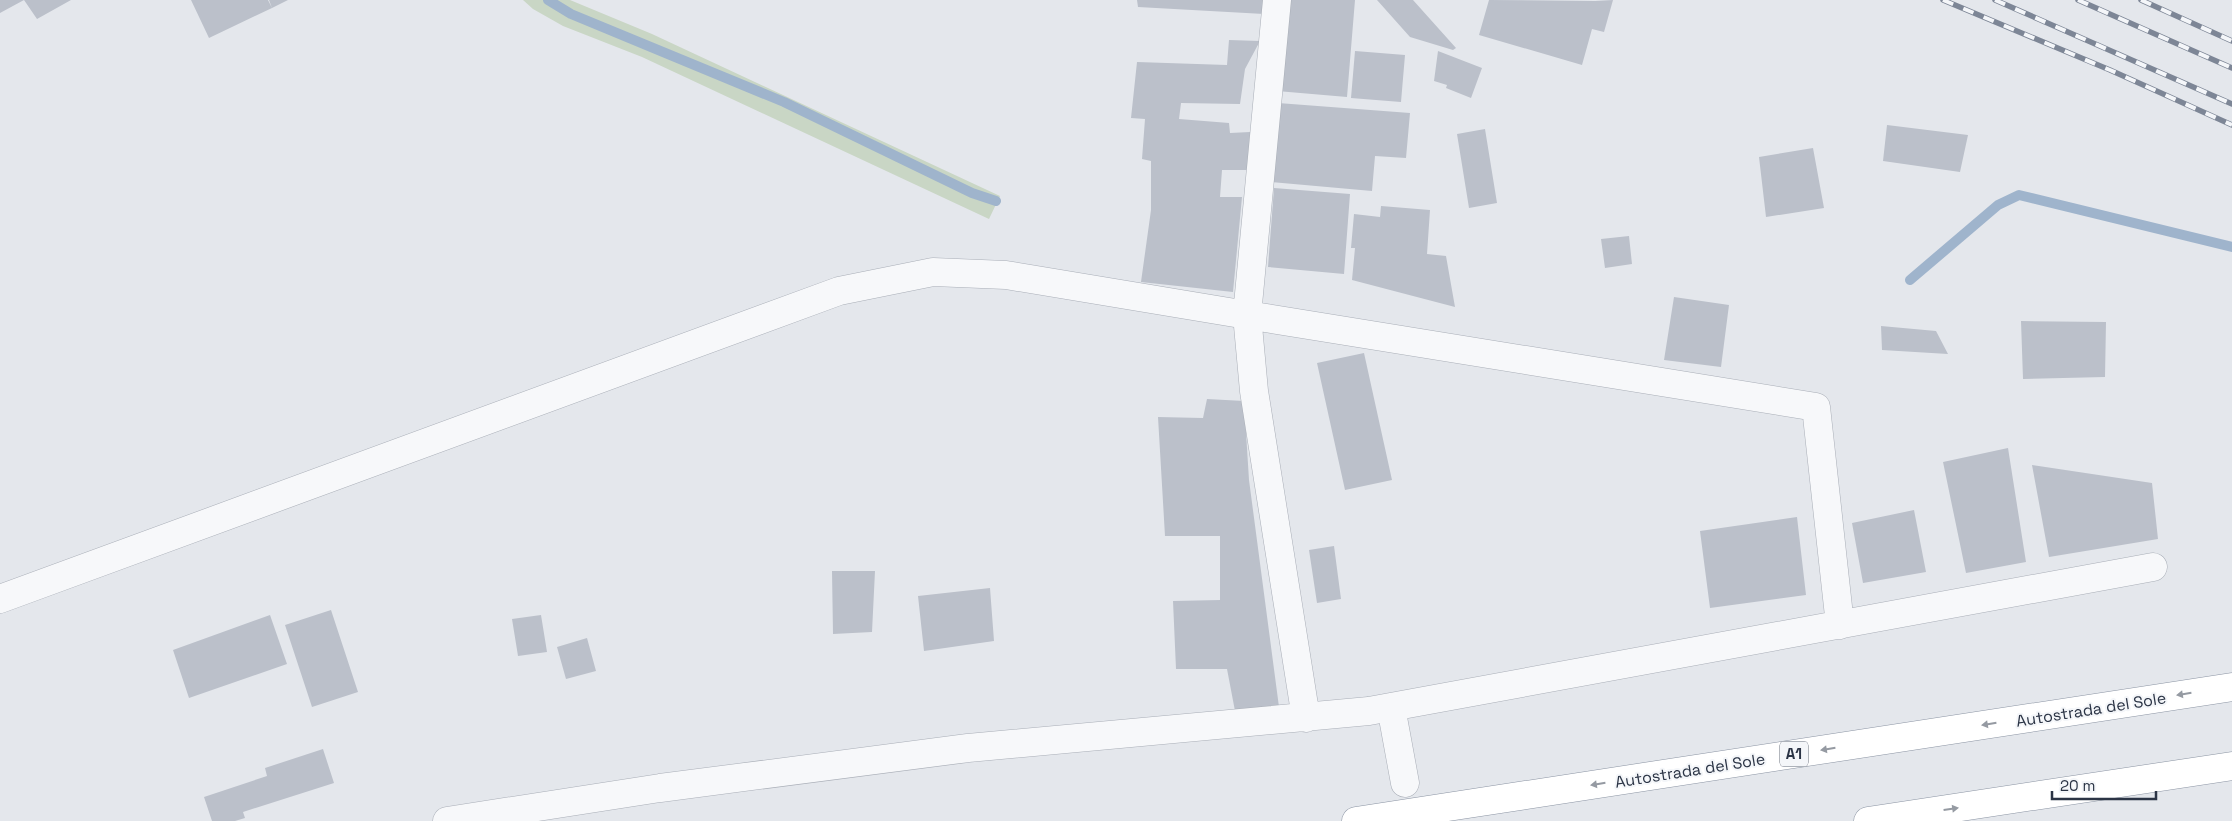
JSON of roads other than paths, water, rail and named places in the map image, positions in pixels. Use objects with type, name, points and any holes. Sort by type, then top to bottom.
[{"type":"highway","name":"Autostrada del Sole","points":[[1356,821],[2232,687]]},
{"type":"highway","points":[[1868,821],[2232,766]]},
{"type":"street","points":[[1277,0],[1247,315],[1254,392],[1306,718]]},
{"type":"street","points":[[0,599],[839,291],[933,272],[1006,275],[1816,407],[1840,625]]},
{"type":"street","points":[[447,821],[660,788],[968,748],[1306,718],[1391,707],[2153,567]]},
{"type":"street","points":[[1391,707],[1405,783]]},
{"type":"waterway","points":[[548,0],[571,14],[784,102],[972,193],[996,201]]},
{"type":"waterway","points":[[1910,280],[1998,205],[2019,195],[2232,247]]},
{"type":"railway","points":[[1943,0],[2110,70],[2232,125]]},
{"type":"railway","points":[[1995,0],[2232,104]]},
{"type":"railway","points":[[2078,0],[2232,68]]},
{"type":"railway","points":[[2141,0],[2232,41]]}]
